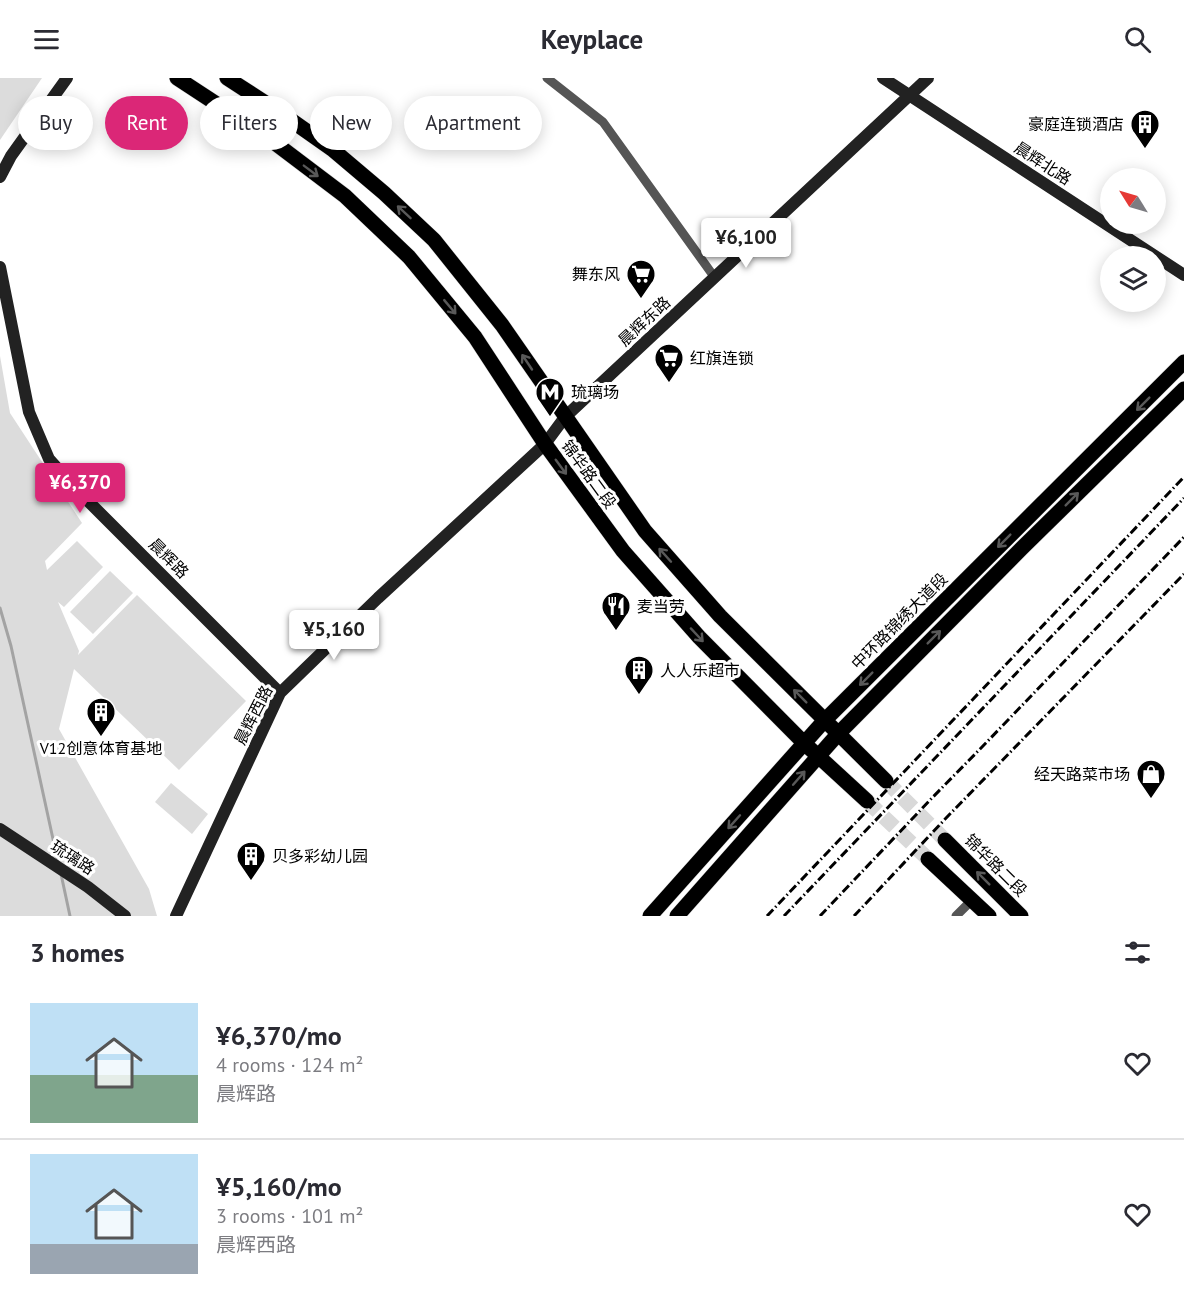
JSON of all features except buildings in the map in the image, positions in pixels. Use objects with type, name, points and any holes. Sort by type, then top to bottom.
[{"type":"main road","name":"锦华路二段","points":[[177,78],[267,137],[336,190],[409,257],[475,337],[545,444],[623,551],[699,637],[805,744],[867,801]]},
{"type":"main road","name":"锦华路二段","points":[[227,78],[332,149],[434,240],[502,325],[645,531],[720,616],[886,781]]},
{"type":"main road","name":"中环路锦绣大道段","points":[[650,916],[825,721],[1184,362]]},
{"type":"main road","points":[[677,916],[838,734],[1184,389]]},
{"type":"main road","name":"锦华路二段","points":[[945,840],[1021,916]]},
{"type":"main road","points":[[928,859],[989,916]]},
{"type":"street","points":[[0,177],[11,156],[67,78]]},
{"type":"street","points":[[547,78],[603,122],[715,278]]},
{"type":"street","name":"晨辉北路","points":[[883,78],[1184,275]]},
{"type":"street","name":"晨辉东路","points":[[545,444],[565,417],[928,78]]},
{"type":"street","name":"晨辉路","points":[[0,267],[29,412],[49,459],[73,486],[280,693]]},
{"type":"street","name":"晨辉西路","points":[[176,916],[280,693],[378,598],[545,444]]},
{"type":"street","name":"琉璃路","points":[[0,829],[88,887],[125,916]]},
{"type":"street","points":[[956,916],[972,900]]},
{"type":"shaded area","points":[[0,78],[42,78],[30,96],[18,96],[18,113],[0,140]]},
{"type":"shaded area","points":[[0,356],[10,413],[82,523],[45,561],[47,570],[77,541],[103,567],[64,607],[58,602],[79,651],[78,655],[137,595],[246,701],[179,770],[74,669],[59,729],[149,889],[157,916],[0,916]]},
{"type":"shaded area","points":[[110,571],[133,593],[93,634],[70,612]]},
{"type":"shaded area","points":[[171,783],[208,814],[192,834],[155,802]]},
{"type":"waterway","points":[[0,608],[11,646],[58,862]]},
{"type":"waterway","points":[[61,874],[70,916]]},
{"type":"tunnel","points":[[886,781],[945,840]]},
{"type":"tunnel","points":[[867,801],[928,859]]},
{"type":"railway","points":[[767,916],[1184,477]]},
{"type":"railway","points":[[784,916],[1184,498]]},
{"type":"railway","points":[[820,916],[1184,537]]},
{"type":"railway","points":[[854,916],[1184,574]]},
{"type":"place","name":"豪庭连锁酒店","points":[[1145,150]]},
{"type":"place","name":"舞东风","points":[[641,300]]},
{"type":"place","name":"红旗连锁","points":[[669,384]]},
{"type":"place","name":"琉璃场","points":[[550,418]]},
{"type":"place","name":"麦当劳","points":[[616,632]]},
{"type":"place","name":"人人乐超市","points":[[639,696]]},
{"type":"place","name":"V12创意体育基地","points":[[101,738]]},
{"type":"place","name":"经天路菜市场","points":[[1151,800]]},
{"type":"place","name":"贝多彩幼儿园","points":[[251,882]]}]
